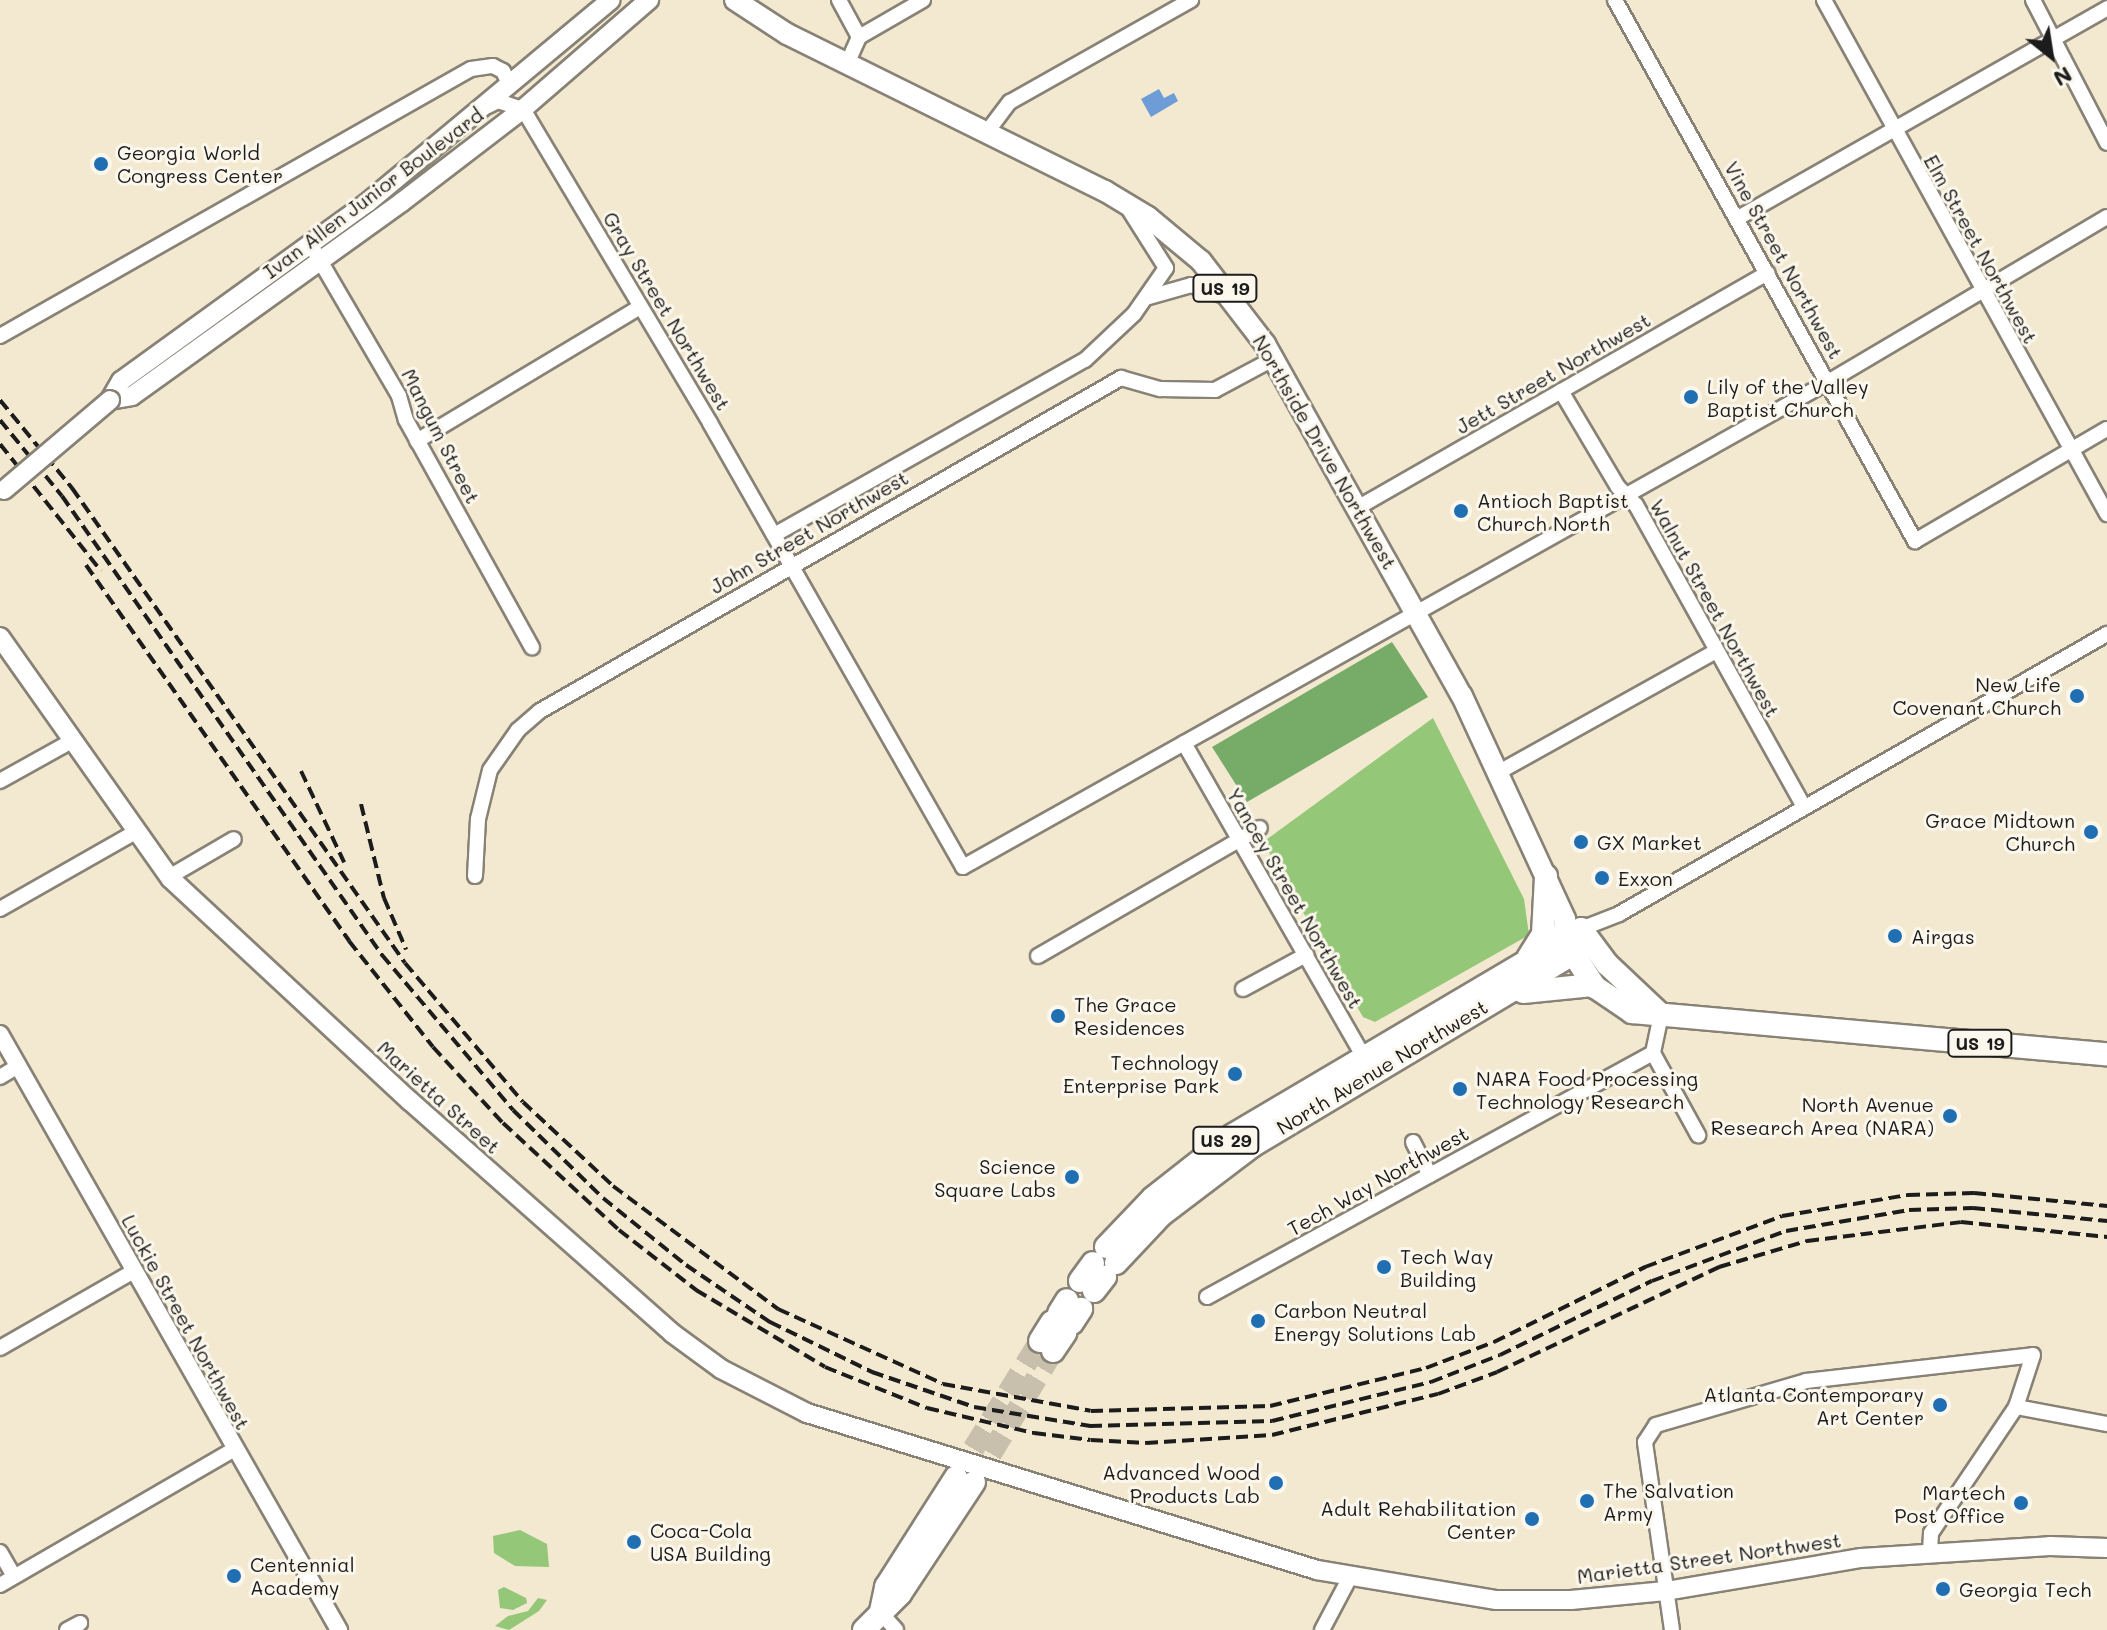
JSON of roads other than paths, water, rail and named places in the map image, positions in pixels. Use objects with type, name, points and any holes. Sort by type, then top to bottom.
[{"type":"highway","points":[[1525,961],[1543,934],[1546,876]]},
{"type":"highway","name":"North Avenue Northwest","points":[[1368,1065],[1525,961],[1574,937]]},
{"type":"highway","name":"North Avenue Northwest","points":[[1077,1301],[1204,1155],[1493,1001],[1574,937]]},
{"type":"highway","name":"Northside Drive Northwest","points":[[1574,937],[1593,985],[1632,1012],[2107,1054]]},
{"type":"highway","name":"Northside Drive Northwest","points":[[1574,937],[1661,1015]]},
{"type":"highway","points":[[1493,1001],[1548,986],[1593,985]]},
{"type":"highway","points":[[864,1630],[925,1561],[961,1472]]},
{"type":"main road","name":"Ivan Allen Junior Boulevard","points":[[316,254],[473,114],[611,0]]},
{"type":"main road","name":"Ivan Allen Junior Boulevard","points":[[2,493],[110,400],[121,381],[316,254],[523,109],[649,0]]},
{"type":"main road","name":"Northside Drive Northwest","points":[[735,0],[847,64],[1125,204],[1177,239],[1235,300],[1273,359],[1416,612],[1499,772],[1574,937]]},
{"type":"main road","name":"Marietta Street","points":[[0,637],[134,833],[169,877],[410,1101],[696,1352],[763,1394],[961,1472]]},
{"type":"main road","name":"Marietta Street Northwest","points":[[961,1472],[1349,1579],[1524,1601],[1666,1591],[1861,1558],[2107,1548]]},
{"type":"street","points":[[839,0],[859,37]]},
{"type":"street","points":[[847,64],[859,37],[923,0]]},
{"type":"street","points":[[987,132],[1010,102],[1166,5],[1191,0]]},
{"type":"street","name":"Elm Street Northwest","points":[[1824,0],[1981,291],[2107,514]]},
{"type":"street","points":[[2033,0],[2107,143]]},
{"type":"street","name":"Vine Street Northwest","points":[[1619,1],[1915,541],[2071,450]]},
{"type":"street","points":[[1738,218],[2107,8]]},
{"type":"street","points":[[0,336],[471,69],[493,66],[503,71],[509,84]]},
{"type":"street","points":[[473,114],[498,101],[523,109]]},
{"type":"street","name":"Gray Street Northwest","points":[[523,109],[774,535],[963,867],[1184,743]]},
{"type":"street","points":[[774,535],[1085,360],[1148,297],[1166,268],[1164,259],[1125,204]]},
{"type":"street","points":[[1184,743],[1828,382],[2107,217]]},
{"type":"street","name":"Mangum Street","points":[[316,254],[399,396],[417,441],[532,647]]},
{"type":"street","name":"Jett Street Northwest","points":[[1357,508],[1768,273]]},
{"type":"street","points":[[1148,297],[1191,285],[1235,300]]},
{"type":"street","points":[[417,441],[640,307]]},
{"type":"street","name":"John Street Northwest","points":[[475,876],[482,797],[500,750],[518,730],[790,565],[1121,378],[1160,389],[1215,390],[1273,359]]},
{"type":"street","name":"Walnut Street Northwest","points":[[1561,391],[1626,494],[1804,807]]},
{"type":"street","points":[[2071,450],[2107,429]]},
{"type":"street","name":"North Avenue Northwest","points":[[1574,937],[2107,634]]},
{"type":"street","points":[[1499,772],[1716,651]]},
{"type":"street","points":[[0,781],[72,741]]},
{"type":"street","name":"Yancey Street Northwest","points":[[1184,743],[1368,1065]]},
{"type":"street","points":[[1038,956],[1260,828]]},
{"type":"street","points":[[0,909],[134,833]]},
{"type":"street","points":[[169,877],[234,839]]},
{"type":"street","points":[[1243,989],[1306,955]]},
{"type":"street","points":[[1661,1015],[1653,1053],[1698,1135]]},
{"type":"street","name":"Luckie Street Northwest","points":[[0,1034],[339,1630]]},
{"type":"street","name":"Tech Way Northwest","points":[[1207,1297],[1653,1053]]},
{"type":"street","points":[[0,1077],[18,1066]]},
{"type":"street","points":[[1413,1142],[1430,1175]]},
{"type":"street","points":[[0,1348],[134,1271]]},
{"type":"street","points":[[1672,1630],[1645,1442],[1656,1425],[1795,1383],[2033,1355],[2016,1407],[1931,1533],[1930,1554]]},
{"type":"street","points":[[2016,1407],[2107,1424]]},
{"type":"street","points":[[0,1585],[235,1449]]},
{"type":"street","points":[[0,1552],[14,1576]]},
{"type":"street","points":[[1322,1630],[1349,1579]]},
{"type":"street","points":[[880,1612],[896,1630]]},
{"type":"water","points":[[1159,89],[1164,98],[1174,93],[1178,101],[1151,117],[1141,99]]},
{"type":"tunnel","points":[[956,1477],[1040,1341]]},
{"type":"tunnel","points":[[974,1482],[1053,1351]]},
{"type":"railway","points":[[0,400],[72,488],[405,963],[523,1102],[613,1186],[778,1309],[943,1384],[1091,1411],[1270,1406],[1426,1368],[1494,1342],[1645,1267],[1782,1216],[1908,1195],[1974,1193],[2107,1206]]},
{"type":"railway","points":[[0,420],[62,496],[382,955],[513,1110],[603,1198],[686,1265],[770,1322],[872,1372],[974,1407],[1090,1426],[1272,1421],[1431,1382],[1500,1355],[1652,1281],[1786,1231],[1909,1210],[1973,1208],[2107,1221]]},
{"type":"railway","points":[[0,444],[101,571]]},
{"type":"railway","points":[[86,565],[349,941],[433,1047],[503,1123],[619,1230],[696,1290],[825,1367],[927,1408],[1034,1433],[1091,1440],[1146,1443],[1272,1435],[1438,1394],[1497,1372],[1719,1267],[1807,1241],[1961,1222],[2107,1237]]},
{"type":"railway","points":[[301,771],[344,862]]},
{"type":"railway","points":[[361,804],[384,898],[406,949]]},
{"type":"place","name":"Georgia World Congress Center","points":[[101,164]]},
{"type":"place","name":"Lily of the Valley Baptist Church","points":[[1691,397]]},
{"type":"place","name":"Antioch Baptist Church North","points":[[1461,511]]},
{"type":"place","name":"New Life Covenant Church","points":[[2077,696]]},
{"type":"place","name":"Grace Midtown Church","points":[[2091,832]]},
{"type":"place","name":"GX Market","points":[[1581,842]]},
{"type":"place","name":"Exxon","points":[[1602,878]]},
{"type":"place","name":"Airgas","points":[[1895,936]]},
{"type":"place","name":"The Grace Residences","points":[[1058,1016]]},
{"type":"place","name":"Technology Enterprise Park","points":[[1235,1074]]},
{"type":"place","name":"NARA Food Processing Technology Research","points":[[1460,1089]]},
{"type":"place","name":"North Avenue Research Area (NARA)","points":[[1950,1116]]},
{"type":"place","name":"Science Square Labs","points":[[1072,1177]]},
{"type":"place","name":"Tech Way Building","points":[[1384,1267]]},
{"type":"place","name":"Carbon Neutral Energy Solutions Lab","points":[[1258,1321]]},
{"type":"place","name":"Atlanta Contemporary Art Center","points":[[1940,1405]]},
{"type":"place","name":"Advanced Wood Products Lab","points":[[1276,1483]]},
{"type":"place","name":"The Salvation Army","points":[[1587,1501]]},
{"type":"place","name":"Martech Post Office","points":[[2021,1503]]},
{"type":"place","name":"Adult Rehabilitation Center","points":[[1532,1519]]},
{"type":"place","name":"Coca-Cola USA Building","points":[[634,1542]]},
{"type":"place","name":"Centennial Academy","points":[[234,1576]]},
{"type":"place","name":"Georgia Tech","points":[[1943,1589]]}]
